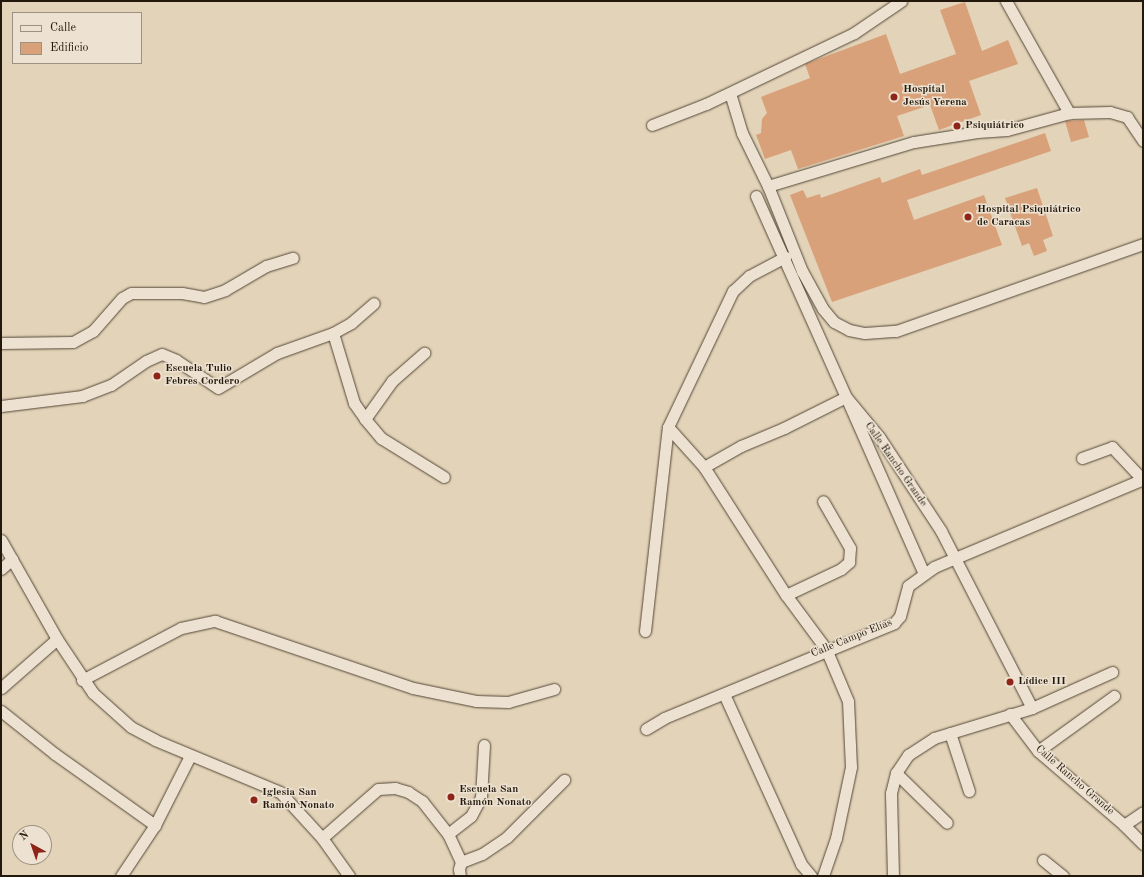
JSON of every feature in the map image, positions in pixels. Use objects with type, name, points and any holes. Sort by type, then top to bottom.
[{"type":"street","points":[[652,125],[730,93],[854,33],[890,4],[900,1]]},
{"type":"street","points":[[1006,1],[1069,112]]},
{"type":"street","points":[[730,93],[742,133],[768,186],[802,271],[823,309],[834,322],[849,330],[865,333],[896,332],[1143,244]]},
{"type":"street","points":[[768,186],[914,142],[977,132],[1007,130],[1069,112],[1110,112],[1127,118],[1143,141]]},
{"type":"street","name":"Calle Rancho Grande","points":[[756,196],[785,257],[846,397],[880,438],[940,531],[1032,708]]},
{"type":"street","points":[[645,631],[668,428],[733,291],[749,276],[785,257]]},
{"type":"street","points":[[1,343],[73,342],[93,331],[122,298],[131,293],[182,293],[204,297],[225,290],[266,266],[293,258]]},
{"type":"street","points":[[1,406],[82,396],[111,385],[146,362],[162,354],[176,360],[218,388],[277,353],[333,333],[351,323],[374,303]]},
{"type":"street","points":[[333,333],[354,403],[365,419],[381,438],[444,478]]},
{"type":"street","points":[[365,419],[392,382],[424,353]]},
{"type":"street","points":[[704,468],[741,446],[784,428],[846,397],[924,574]]},
{"type":"street","points":[[668,428],[704,468],[786,595],[826,649],[848,701],[851,767],[836,838],[823,876]]},
{"type":"street","points":[[1082,458],[1112,447],[1143,479]]},
{"type":"street","name":"Calle Campo Elías","points":[[646,729],[664,718],[724,694],[826,649],[894,623],[900,616],[908,586],[924,574],[954,558],[1143,479]]},
{"type":"street","points":[[786,595],[841,569],[849,562],[850,548],[823,501]]},
{"type":"street","points":[[1,540],[82,680],[131,727],[190,756],[248,777],[280,792],[322,838],[349,876]]},
{"type":"street","points":[[1,569],[12,559]]},
{"type":"street","points":[[82,680],[181,628],[215,621],[413,688],[476,701],[508,702],[554,689]]},
{"type":"street","points":[[1,688],[57,639]]},
{"type":"street","points":[[893,876],[890,812],[896,773],[908,755],[934,738],[1032,708],[1112,672]]},
{"type":"street","points":[[724,694],[801,864],[811,876]]},
{"type":"street","points":[[1038,751],[1114,696]]},
{"type":"street","points":[[1,711],[55,754],[155,826]]},
{"type":"street","name":"Calle Rancho Grande","points":[[1010,714],[1038,751],[1124,824],[1143,844]]},
{"type":"street","points":[[950,732],[969,791]]},
{"type":"street","points":[[448,834],[470,816],[481,797],[484,745]]},
{"type":"street","points":[[121,876],[155,826],[190,756]]},
{"type":"street","points":[[896,773],[947,823]]},
{"type":"street","points":[[460,876],[458,869],[461,862],[482,854],[507,837],[564,780]]},
{"type":"street","points":[[322,838],[378,789],[386,787],[408,792],[422,801],[448,834],[461,862]]},
{"type":"street","points":[[1124,824],[1143,812]]},
{"type":"street","points":[[1043,860],[1063,876]]},
{"type":"building","points":[[965,2],[982,51],[1008,40],[1018,64],[969,81],[981,115],[939,130],[930,105],[897,116],[904,136],[798,169],[791,150],[765,159],[756,135],[761,133],[762,119],[767,113],[761,97],[810,78],[805,64],[886,34],[900,74],[956,54],[940,10]]},
{"type":"building","points":[[1084,120],[1089,137],[1071,142],[1065,121]]},
{"type":"building","points":[[1045,133],[1051,151],[907,200],[914,220],[984,195],[1002,245],[832,302],[790,195],[803,190],[807,198],[820,194],[821,198],[880,177],[882,183],[920,169],[922,175]]},
{"type":"building","points":[[1037,188],[1053,236],[1043,240],[1047,251],[1034,256],[1029,243],[1022,246],[1005,198]]},
{"type":"place","name":"Hospital Jesús Yerena","points":[[894,97]]},
{"type":"place","name":"Psiquiátrico","points":[[957,126]]},
{"type":"place","name":"Hospital Psiquiátrico de Caracas","points":[[968,217]]},
{"type":"place","name":"Escuela Tulio Febres Cordero","points":[[157,376]]},
{"type":"place","name":"Lídice III","points":[[1010,682]]},
{"type":"place","name":"Escuela San Ramón Nonato","points":[[451,797]]},
{"type":"place","name":"Iglesia San Ramón Nonato","points":[[254,800]]}]
